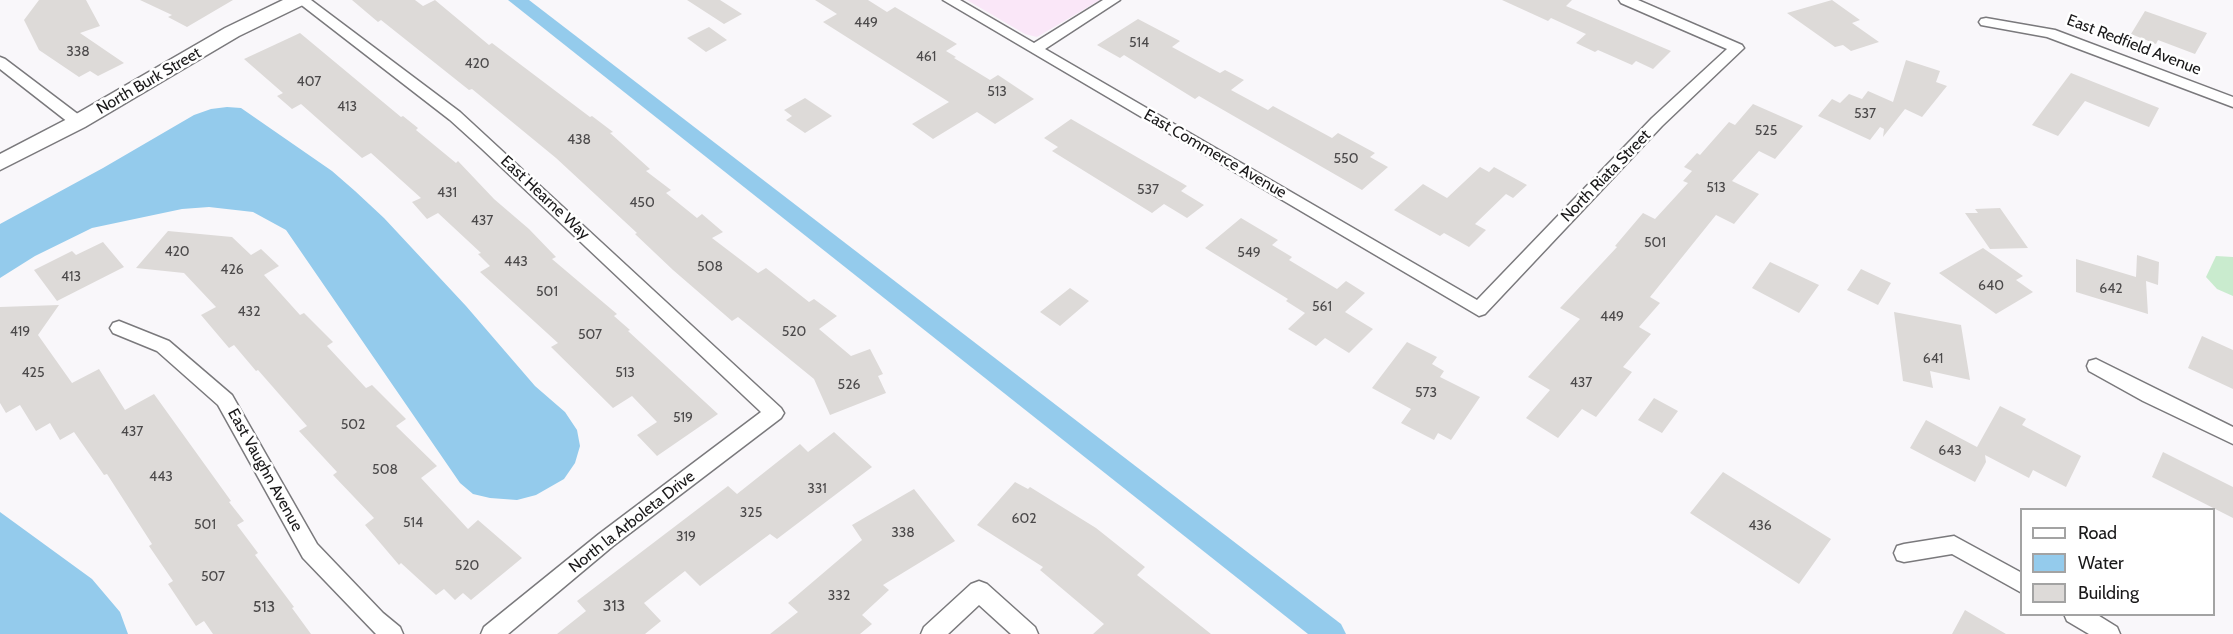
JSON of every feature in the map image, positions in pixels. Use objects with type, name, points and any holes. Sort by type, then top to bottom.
[{"type":"street","name":"North Burk Street","points":[[0,163],[78,122],[232,32],[300,0]]},
{"type":"street","name":"East Hearne Way","points":[[300,0],[487,144],[774,413]]},
{"type":"street","name":"East Commerce Avenue","points":[[950,0],[1479,309]]},
{"type":"street","points":[[1035,50],[1113,0]]},
{"type":"street","name":"North Riata Street","points":[[1479,309],[1657,122],[1737,48],[1626,0]]},
{"type":"street","name":"East Redfield Avenue","points":[[1986,22],[2050,33],[2233,102]]},
{"type":"street","points":[[0,62],[78,122]]},
{"type":"street","name":"East Vaughn Avenue","points":[[119,328],[163,346],[225,400],[310,551],[375,620],[393,634]]},
{"type":"street","points":[[2096,366],[2233,436]]},
{"type":"street","name":"North la Arboleta Drive","points":[[492,634],[606,540],[774,413]]},
{"type":"street","points":[[1904,553],[1954,545],[2020,583]]},
{"type":"street","points":[[932,634],[979,591],[1027,634]]},
{"type":"street","points":[[2077,616],[2109,634]]},
{"type":"shaded area","points":[[967,0],[1100,0],[1037,37],[1025,34]]},
{"type":"green space","points":[[2216,256],[2233,257],[2233,296],[2217,289],[2206,277]]},
{"type":"water","points":[[241,108],[332,171],[355,191],[384,218],[466,306],[535,386],[565,412],[577,430],[580,446],[575,463],[564,479],[536,495],[517,500],[473,494],[460,483],[286,230],[253,212],[209,207],[182,209],[92,228],[35,256],[0,278],[0,224],[194,115],[211,109]]},
{"type":"water","points":[[0,512],[92,579],[120,612],[128,634],[0,634]]},
{"type":"building","points":[[39,0],[86,0],[100,26],[80,33],[124,63],[98,76],[90,71],[79,77],[39,50],[24,20]]},
{"type":"building","points":[[140,0],[233,0],[187,27],[168,17],[172,15]]},
{"type":"building","points":[[352,0],[415,0],[423,6],[435,0],[489,45],[492,43],[613,132],[610,133],[650,169],[646,171],[671,190],[666,193],[697,218],[702,214],[723,232],[712,238],[758,273],[766,268],[809,302],[814,299],[837,316],[819,329],[851,356],[870,349],[883,374],[878,376],[886,393],[830,415],[814,379],[738,317],[732,321],[673,270],[635,234],[637,233],[556,158],[472,89],[469,90],[381,20],[378,22]]},
{"type":"building","points":[[687,0],[720,0],[742,14],[724,24]]},
{"type":"building","points":[[815,0],[868,0],[887,12],[895,7],[957,44],[946,51],[956,57],[954,58],[990,80],[998,75],[1034,99],[995,124],[977,112],[933,139],[912,124],[949,102],[823,22],[837,14]]},
{"type":"building","points":[[1502,0],[1572,0],[1566,6],[1671,51],[1653,69],[1636,61],[1632,65],[1576,43],[1586,34],[1551,18],[1548,21]]},
{"type":"building","points":[[1832,0],[1860,20],[1852,23],[1879,42],[1851,51],[1843,45],[1835,47],[1787,13]]},
{"type":"building","points":[[2145,11],[2207,33],[2195,54],[2158,40],[2156,44],[2131,34]]},
{"type":"building","points":[[1138,19],[1180,41],[1172,47],[1220,73],[1225,70],[1244,80],[1231,90],[1268,110],[1273,106],[1332,138],[1338,133],[1375,153],[1370,157],[1388,167],[1362,190],[1199,96],[1195,99],[1124,55],[1120,58],[1097,45]]},
{"type":"building","points":[[709,27],[727,40],[706,52],[687,38]]},
{"type":"building","points":[[300,33],[401,117],[403,116],[418,128],[416,130],[456,163],[458,161],[494,199],[529,229],[556,257],[552,259],[617,314],[614,316],[630,330],[628,331],[718,414],[657,456],[637,435],[657,422],[632,396],[613,408],[551,347],[558,343],[480,272],[490,266],[478,254],[481,253],[438,213],[427,219],[412,202],[421,198],[371,153],[362,158],[301,104],[292,109],[277,96],[283,93],[244,59]]},
{"type":"building","points":[[1906,60],[1940,71],[1936,82],[1947,86],[1922,117],[1905,109],[1883,137],[1884,129],[1880,127],[1870,140],[1818,116],[1832,99],[1840,103],[1849,94],[1862,99],[1868,91],[1893,102]]},
{"type":"building","points":[[2071,73],[2159,108],[2149,127],[2085,101],[2058,136],[2032,125]]},
{"type":"building","points":[[805,98],[832,116],[805,133],[786,120],[792,116],[784,110]]},
{"type":"building","points":[[1753,104],[1803,126],[1775,159],[1759,151],[1732,181],[1759,194],[1734,224],[1716,215],[1650,297],[1660,303],[1639,327],[1651,334],[1623,367],[1632,372],[1596,417],[1582,409],[1558,438],[1526,418],[1550,390],[1528,377],[1580,319],[1560,308],[1617,247],[1615,246],[1643,213],[1655,219],[1688,183],[1683,181],[1692,171],[1684,167],[1697,153],[1700,155],[1729,122],[1735,125]]},
{"type":"building","points":[[1071,119],[1187,186],[1181,191],[1204,205],[1187,218],[1164,204],[1152,213],[1052,151],[1058,147],[1044,138]]},
{"type":"building","points":[[1480,167],[1489,172],[1494,167],[1527,185],[1513,198],[1506,194],[1475,224],[1486,230],[1469,247],[1444,233],[1440,236],[1394,210],[1423,184],[1447,198]]},
{"type":"building","points":[[2000,208],[2028,248],[1990,249],[1965,213],[1978,213],[1975,209]]},
{"type":"building","points":[[1241,218],[1278,240],[1272,245],[1292,257],[1289,260],[1337,289],[1346,281],[1365,293],[1345,312],[1373,329],[1349,353],[1325,338],[1316,346],[1288,329],[1305,313],[1286,301],[1288,299],[1205,248]]},
{"type":"building","points":[[168,231],[232,237],[251,255],[261,249],[279,266],[264,275],[300,315],[304,313],[333,342],[327,346],[366,388],[372,385],[406,419],[396,426],[437,466],[421,478],[468,529],[478,520],[522,558],[471,600],[463,593],[455,600],[444,589],[436,595],[401,563],[399,565],[365,525],[374,518],[333,475],[337,472],[299,431],[307,426],[258,370],[256,371],[234,345],[229,348],[201,315],[216,307],[184,273],[136,268]]},
{"type":"building","points":[[103,242],[124,267],[57,301],[34,270],[72,251],[76,255]]},
{"type":"building","points":[[1983,248],[2023,276],[2016,280],[2033,292],[1996,314],[1939,273]]},
{"type":"building","points":[[2137,255],[2159,262],[2158,285],[2146,281],[2148,314],[2076,292],[2076,259],[2136,277]]},
{"type":"building","points":[[1770,262],[1819,285],[1799,313],[1752,288]]},
{"type":"building","points":[[1861,269],[1891,283],[1878,305],[1847,290]]},
{"type":"building","points":[[1070,288],[1089,301],[1060,326],[1040,312]]},
{"type":"building","points":[[59,305],[38,335],[72,383],[99,369],[125,410],[154,394],[231,501],[229,502],[244,521],[237,525],[258,553],[255,555],[311,634],[213,634],[204,621],[196,626],[168,584],[173,581],[149,546],[152,544],[107,474],[104,475],[74,432],[60,440],[50,423],[36,431],[20,405],[6,413],[0,403],[0,307]]},
{"type":"building","points":[[1894,312],[1961,325],[1970,380],[1930,371],[1933,388],[1903,381]]},
{"type":"building","points":[[2202,336],[2233,350],[2233,389],[2188,368]]},
{"type":"building","points":[[1407,342],[1437,357],[1432,364],[1444,371],[1440,377],[1480,397],[1451,440],[1438,433],[1434,440],[1401,423],[1411,409],[1372,388]]},
{"type":"building","points":[[1654,398],[1678,411],[1662,433],[1638,420]]},
{"type":"building","points":[[2000,406],[2026,419],[2022,425],[2081,456],[2066,487],[2033,470],[2029,478],[1985,455],[1986,462],[1975,482],[1910,448],[1926,420],[1977,447]]},
{"type":"building","points":[[834,432],[872,467],[777,539],[770,534],[700,586],[685,571],[644,603],[661,621],[645,634],[557,634],[586,611],[577,601],[728,486],[737,494],[800,444],[808,452]]},
{"type":"building","points":[[2163,452],[2233,487],[2233,518],[2215,508],[2152,477]]},
{"type":"building","points":[[1723,472],[1831,539],[1799,584],[1690,513]]},
{"type":"building","points":[[1015,482],[1028,489],[1030,487],[1096,528],[1145,567],[1137,575],[1211,634],[1093,634],[1104,624],[1040,570],[1043,567],[977,525]]},
{"type":"building","points":[[914,489],[955,541],[883,585],[889,590],[862,615],[872,624],[860,634],[770,634],[798,612],[788,603],[862,540],[852,525]]},
{"type":"building","points":[[1965,610],[2006,634],[1952,634]]},
{"type":"waterway","points":[[517,0],[1331,634]]}]
